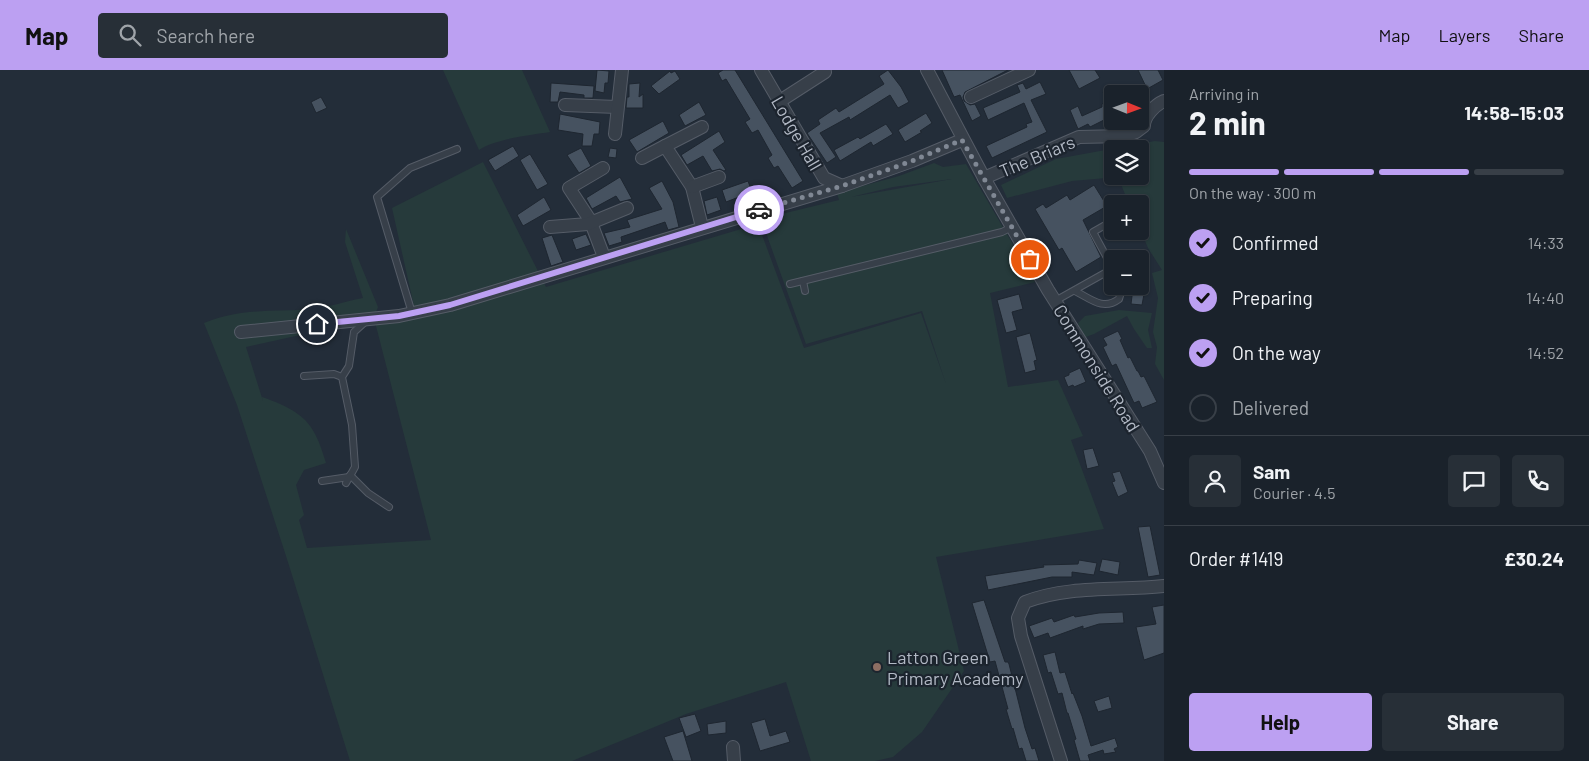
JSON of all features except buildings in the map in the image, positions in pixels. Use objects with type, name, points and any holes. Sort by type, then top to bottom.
[{"type":"street","points":[[615,134],[622,70]]},
{"type":"street","name":"Lodge Hall","points":[[761,70],[824,178],[842,186]]},
{"type":"street","name":"Commonside Road","points":[[927,70],[962,140],[1055,302],[1150,451],[1164,483]]},
{"type":"street","points":[[971,97],[1005,75],[1029,70]]},
{"type":"street","points":[[780,101],[824,72]]},
{"type":"street","name":"The Briars","points":[[984,178],[1079,137],[1124,136],[1136,132],[1144,126],[1144,121],[1157,104],[1164,101]]},
{"type":"street","points":[[565,106],[617,107]]},
{"type":"street","points":[[642,158],[702,127]]},
{"type":"street","points":[[241,332],[367,319],[412,313],[450,305],[842,186],[912,161],[962,140]]},
{"type":"street","points":[[665,146],[692,187],[702,227]]},
{"type":"street","points":[[603,168],[569,188],[591,222],[604,257]]},
{"type":"street","points":[[692,187],[718,177]]},
{"type":"street","points":[[550,227],[591,222],[627,208]]},
{"type":"street","points":[[1061,761],[1021,636],[1018,618],[1025,602],[1043,596],[1086,590],[1164,586]]},
{"type":"street","points":[[733,748],[734,761]]},
{"type":"lane","points":[[412,313],[377,197],[410,168],[457,149]]},
{"type":"lane","points":[[1104,226],[1093,232],[1104,253]]},
{"type":"lane","points":[[790,284],[1002,232],[1012,227]]},
{"type":"lane","points":[[1055,302],[1104,273]]},
{"type":"lane","points":[[803,281],[805,291]]},
{"type":"lane","points":[[1075,291],[1101,305],[1112,305],[1119,299],[1120,295]]},
{"type":"lane","points":[[348,478],[354,467],[352,425],[342,377],[349,366],[354,332],[367,319]]},
{"type":"lane","points":[[304,376],[334,374],[342,377]]},
{"type":"lane","points":[[322,482],[348,478],[389,507]]},
{"type":"green space","points":[[443,70],[522,70],[550,132],[503,140],[479,150]]},
{"type":"green space","points":[[1149,142],[1164,142],[1164,380],[1155,364],[1157,347],[1153,332],[1158,298],[1152,273],[1162,270],[1145,240],[1149,240],[1149,195],[1125,195],[1121,185],[1149,185]]},
{"type":"green space","points":[[1104,150],[1104,178],[1072,181],[1007,198],[1001,185],[1056,159]]},
{"type":"green space","points":[[483,162],[546,287],[758,224],[804,348],[921,313],[946,384],[922,311],[806,344],[761,219],[839,200],[837,193],[899,176],[934,163],[943,167],[966,164],[1035,282],[990,293],[1008,387],[1058,380],[1083,436],[1071,440],[1104,529],[936,557],[964,671],[922,732],[893,757],[875,761],[811,761],[786,682],[686,714],[572,761],[350,761],[237,405],[204,323],[231,315],[317,308],[363,298],[345,242],[346,229],[378,307],[374,318],[418,312],[414,306],[392,208]],"holes":[[[952,179],[851,197],[893,187]],[[372,319],[375,322],[431,540],[307,548],[299,520],[304,515],[296,485],[304,470],[326,463],[317,437],[305,420],[285,406],[262,397],[263,401],[246,347]]]},
{"type":"green space","points":[[1119,310],[1152,313],[1148,330],[1152,348],[1147,348],[1127,316],[1083,338],[1078,323],[1085,316]]},
{"type":"way so far","points":[[759,210],[842,186],[912,161],[962,140],[1030,259]]},
{"type":"place","name":"Latton Green Primary Academy","points":[[877,667]]},
{"type":"route","points":[[317,324],[399,316],[450,305],[759,210]]}]
